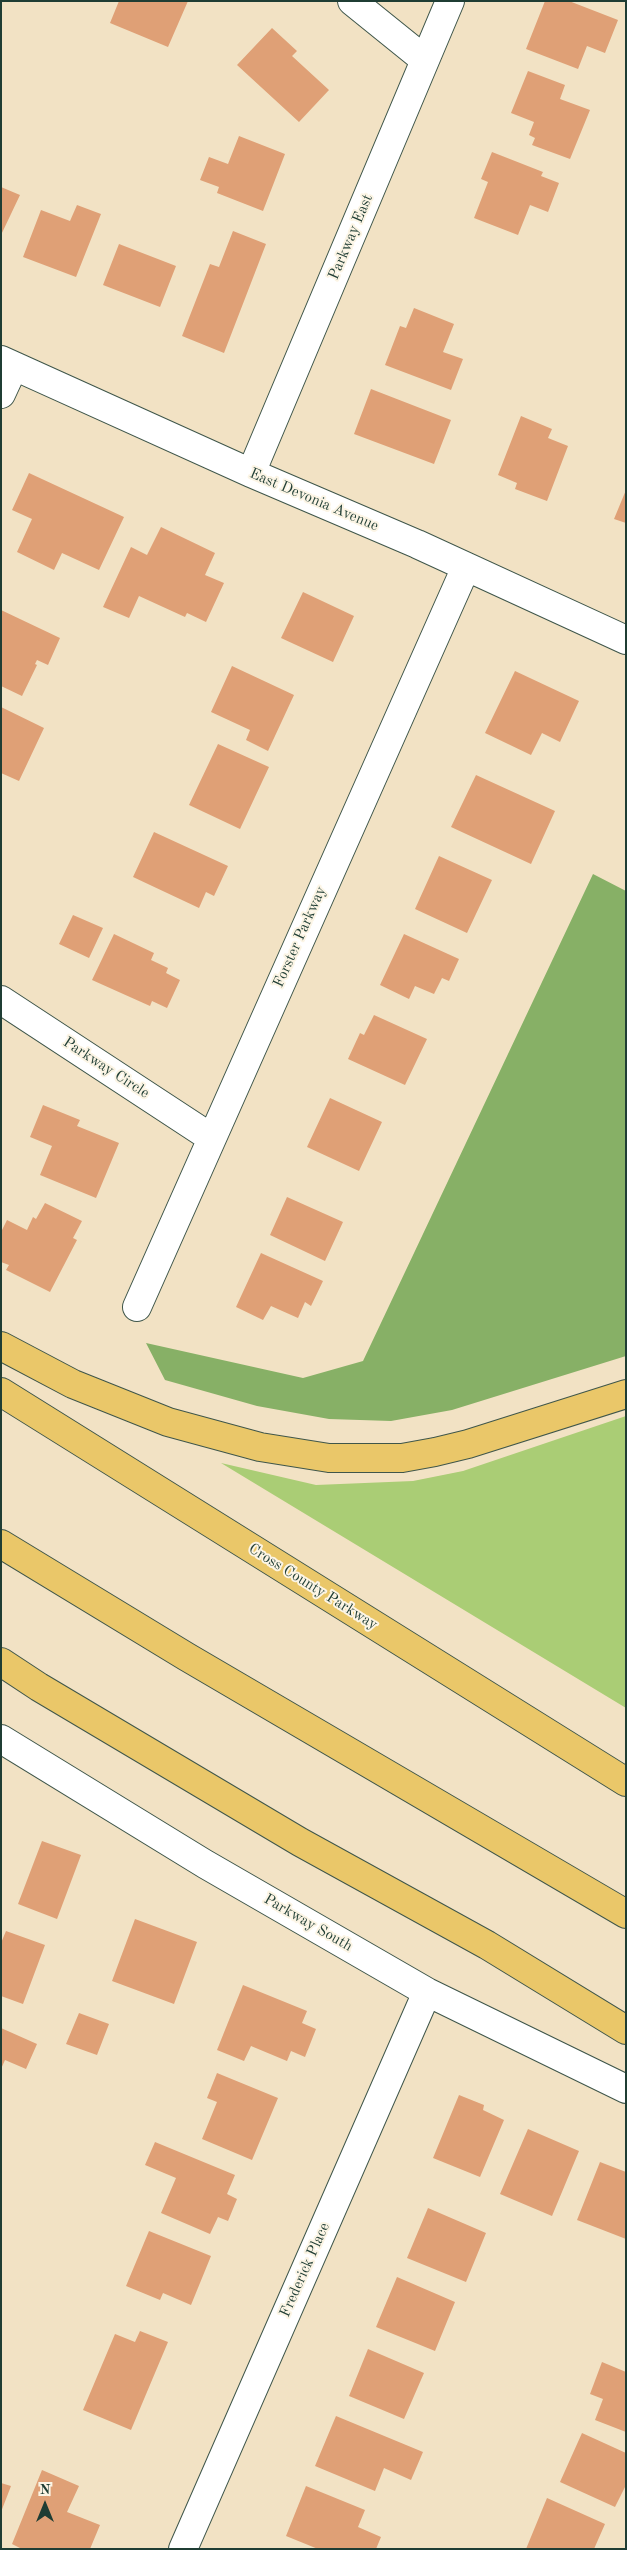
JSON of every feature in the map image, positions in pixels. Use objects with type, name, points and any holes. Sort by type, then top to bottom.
[{"type":"highway","points":[[1,1346],[73,1384],[168,1422],[260,1448],[329,1458],[402,1458],[434,1452],[468,1444],[626,1394]]},
{"type":"highway","name":"Cross County Parkway","points":[[1,1392],[626,1782]]},
{"type":"highway","points":[[1,1544],[229,1682],[626,1914]]},
{"type":"highway","points":[[1,1662],[39,1687],[284,1832],[487,1945],[626,2030]]},
{"type":"street","points":[[352,1],[425,60]]},
{"type":"street","name":"Parkway East","points":[[251,473],[450,1]]},
{"type":"street","points":[[1,394],[7,363]]},
{"type":"street","name":"East Devonia Avenue","points":[[7,363],[626,640]]},
{"type":"street","name":"Forster Parkway","points":[[137,1307],[210,1137],[466,567]]},
{"type":"street","name":"Parkway Circle","points":[[1,1000],[210,1137]]},
{"type":"street","name":"Parkway South","points":[[1,1739],[205,1864],[427,1992],[626,2089]]},
{"type":"street","name":"Frederick Place","points":[[183,2549],[427,1992]]},
{"type":"green space","points":[[593,874],[626,891],[626,1356],[452,1410],[391,1421],[329,1419],[257,1406],[165,1380],[146,1343],[303,1378],[363,1361]]},
{"type":"green space","points":[[626,1416],[626,1708],[221,1463],[316,1485],[413,1481],[463,1471]]},
{"type":"building","points":[[119,1],[188,1],[168,47],[110,23]]},
{"type":"building","points":[[545,1],[569,1],[618,20],[605,53],[587,46],[578,69],[526,49]]},
{"type":"building","points":[[272,28],[297,51],[292,56],[329,90],[299,122],[237,65]]},
{"type":"building","points":[[528,71],[565,85],[560,99],[590,110],[570,159],[532,145],[535,138],[529,135],[534,122],[511,113]]},
{"type":"building","points":[[239,136],[285,154],[263,211],[217,193],[219,187],[200,180],[209,157],[228,164]]},
{"type":"building","points":[[492,152],[543,172],[541,176],[559,183],[548,212],[530,205],[518,235],[474,218],[488,182],[481,179]]},
{"type":"building","points":[[1,187],[20,195],[1,235]]},
{"type":"building","points":[[77,205],[101,214],[76,277],[23,257],[41,210],[70,221]]},
{"type":"building","points":[[233,231],[266,244],[224,353],[182,336],[210,264],[219,267]]},
{"type":"building","points":[[119,244],[176,266],[160,307],[103,285]]},
{"type":"building","points":[[414,308],[454,324],[443,352],[463,359],[451,390],[385,365],[400,326],[406,328]]},
{"type":"building","points":[[371,389],[451,420],[434,464],[354,434]]},
{"type":"building","points":[[521,416],[552,429],[548,438],[568,446],[547,501],[515,489],[517,483],[498,475]]},
{"type":"building","points":[[29,473],[124,517],[99,570],[62,553],[54,570],[17,552],[32,519],[12,510]]},
{"type":"building","points":[[626,490],[626,523],[614,519]]},
{"type":"building","points":[[161,527],[215,553],[205,575],[224,583],[206,622],[187,613],[185,617],[139,596],[129,618],[103,607],[131,547],[147,555]]},
{"type":"building","points":[[303,592],[354,616],[333,662],[281,638]]},
{"type":"building","points":[[1,610],[60,638],[48,665],[37,660],[35,664],[37,665],[22,696],[1,686]]},
{"type":"building","points":[[232,666],[294,695],[268,751],[246,740],[250,730],[211,712]]},
{"type":"building","points":[[515,671],[579,701],[560,742],[542,733],[531,755],[485,733]]},
{"type":"building","points":[[1,707],[44,728],[19,781],[1,773]]},
{"type":"building","points":[[218,744],[269,767],[240,829],[189,805]]},
{"type":"building","points":[[476,775],[555,811],[531,864],[451,827]]},
{"type":"building","points":[[154,832],[228,866],[214,896],[206,892],[199,908],[133,877]]},
{"type":"building","points":[[439,856],[492,880],[467,933],[415,909]]},
{"type":"building","points":[[73,915],[103,928],[89,958],[59,944]]},
{"type":"building","points":[[114,934],[154,953],[151,960],[168,968],[166,973],[180,980],[167,1008],[152,1001],[150,1006],[92,980]]},
{"type":"building","points":[[404,934],[459,959],[449,981],[442,978],[434,994],[415,986],[409,999],[380,985]]},
{"type":"building","points":[[374,1015],[427,1039],[405,1085],[348,1059],[360,1033],[364,1035]]},
{"type":"building","points":[[330,1098],[382,1122],[359,1171],[307,1147]]},
{"type":"building","points":[[43,1105],[80,1120],[77,1126],[119,1143],[96,1198],[40,1175],[52,1146],[30,1137]]},
{"type":"building","points":[[287,1197],[343,1222],[325,1261],[270,1235]]},
{"type":"building","points":[[45,1203],[82,1221],[73,1238],[77,1240],[50,1292],[6,1270],[9,1265],[1,1262],[1,1232],[7,1220],[27,1230],[33,1217],[36,1219]]},
{"type":"building","points":[[261,1253],[323,1281],[311,1306],[305,1302],[298,1318],[271,1306],[263,1320],[236,1307]]},
{"type":"building","points":[[42,1841],[81,1855],[57,1919],[18,1904]]},
{"type":"building","points":[[135,1919],[197,1942],[174,2004],[112,1981]]},
{"type":"building","points":[[6,1931],[45,1945],[23,2004],[1,1996],[1,1943]]},
{"type":"building","points":[[243,1985],[307,2011],[302,2023],[316,2029],[305,2057],[291,2051],[287,2061],[251,2046],[244,2061],[217,2050]]},
{"type":"building","points":[[79,2013],[109,2024],[97,2055],[66,2044]]},
{"type":"building","points":[[1,2028],[37,2044],[26,2069],[5,2060],[1,2069]]},
{"type":"building","points":[[217,2073],[278,2098],[252,2160],[202,2139],[217,2102],[207,2098]]},
{"type":"building","points":[[459,2095],[484,2105],[483,2110],[504,2120],[480,2177],[433,2158]]},
{"type":"building","points":[[528,2129],[579,2151],[552,2216],[500,2194]]},
{"type":"building","points":[[155,2142],[235,2175],[227,2194],[237,2199],[228,2221],[218,2217],[210,2234],[161,2213],[176,2178],[145,2165]]},
{"type":"building","points":[[600,2162],[626,2172],[626,2239],[577,2220]]},
{"type":"building","points":[[428,2208],[486,2233],[466,2282],[407,2258]]},
{"type":"building","points":[[149,2231],[211,2256],[191,2305],[163,2293],[160,2300],[126,2286]]},
{"type":"building","points":[[397,2277],[455,2302],[435,2351],[376,2327]]},
{"type":"building","points":[[140,2331],[168,2342],[131,2430],[83,2410],[115,2334],[135,2342]]},
{"type":"building","points":[[368,2349],[424,2373],[404,2419],[349,2396]]},
{"type":"building","points":[[602,2362],[626,2372],[626,2432],[595,2420],[603,2399],[590,2394]]},
{"type":"building","points":[[336,2416],[423,2452],[411,2480],[384,2468],[375,2491],[315,2466]]},
{"type":"building","points":[[582,2433],[626,2453],[626,2485],[615,2507],[560,2482]]},
{"type":"building","points":[[42,2470],[79,2486],[67,2512],[100,2525],[90,2549],[22,2549],[12,2544]]},
{"type":"building","points":[[1,2483],[11,2486],[1,2512]]},
{"type":"building","points":[[306,2486],[365,2510],[358,2527],[381,2537],[376,2549],[318,2549],[286,2536]]},
{"type":"building","points":[[547,2498],[605,2524],[594,2549],[526,2549]]}]
